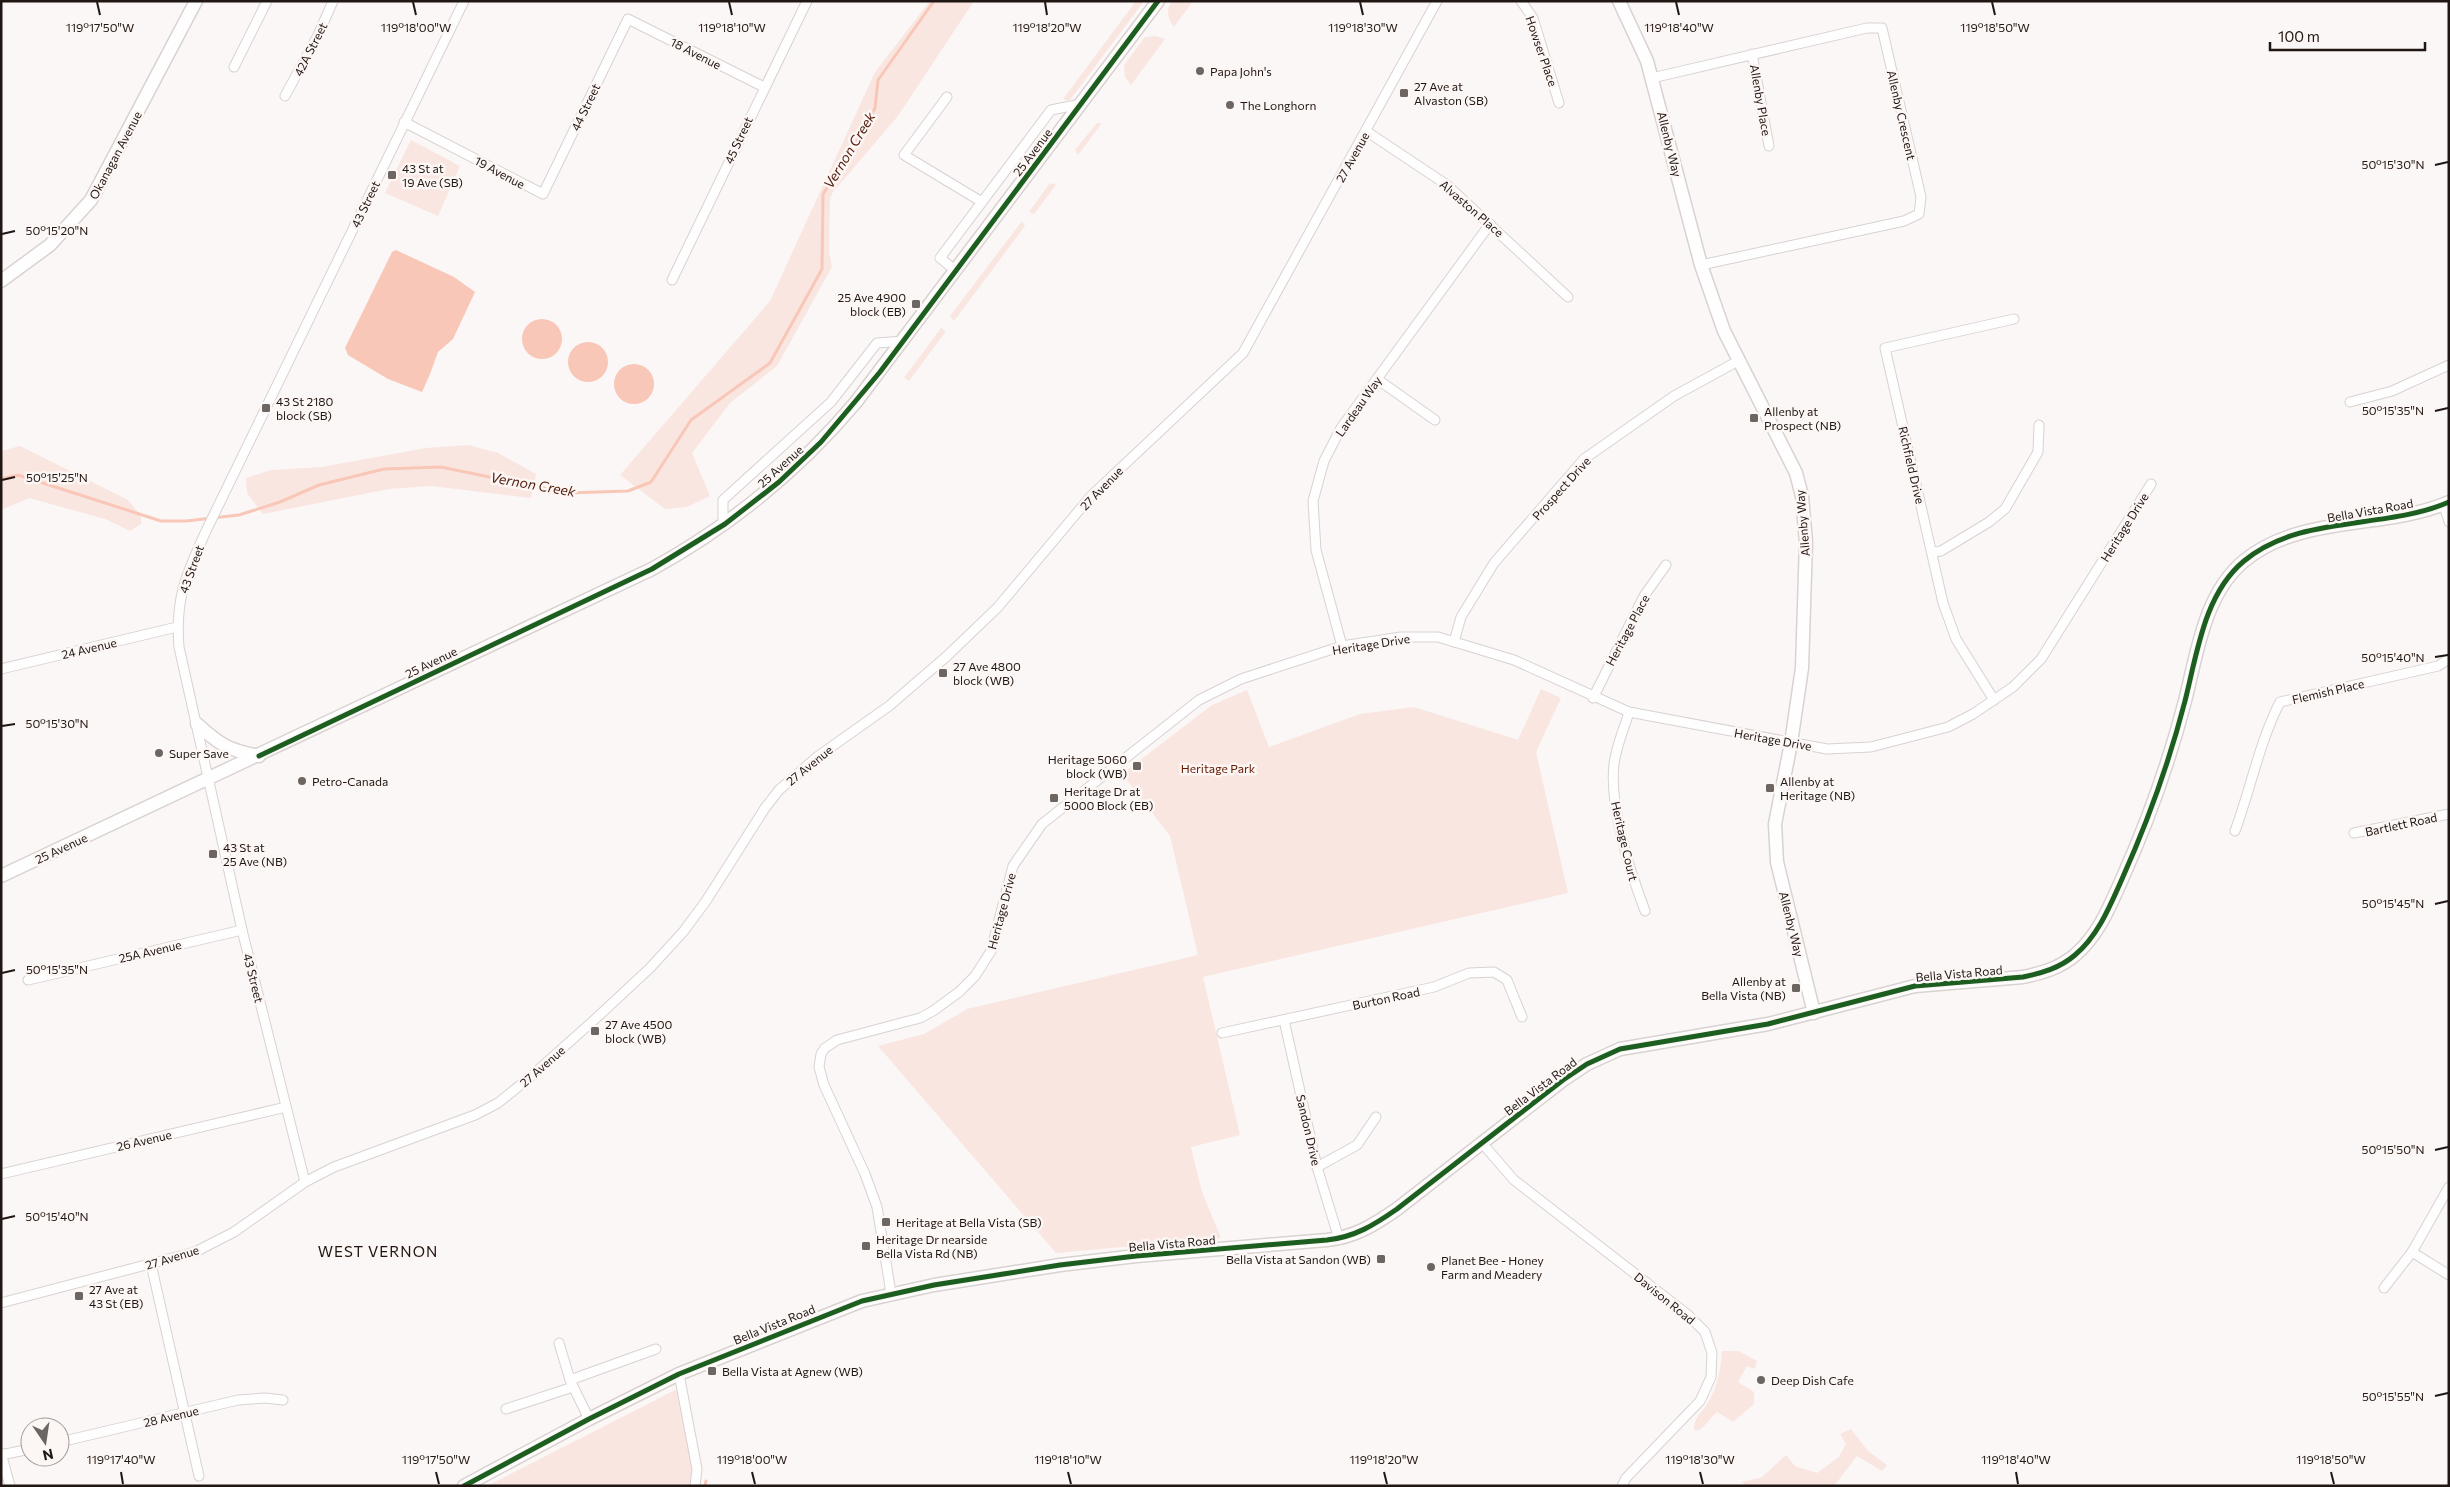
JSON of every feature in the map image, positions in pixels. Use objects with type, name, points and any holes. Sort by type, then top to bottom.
[{"type":"street","name":"Okanagan Avenue","points":[[1,281],[50,245],[91,200],[196,1]]},
{"type":"street","points":[[234,67],[267,1]]},
{"type":"street","name":"42A Street","points":[[285,96],[318,35],[333,1]]},
{"type":"street","name":"43 Street","points":[[305,1182],[242,930],[210,779],[179,647],[177,627],[181,592],[217,508],[464,1]]},
{"type":"street","name":"45 Street","points":[[672,280],[807,1]]},
{"type":"street","name":"25 Avenue","points":[[1,876],[632,579],[695,544],[753,503],[800,463],[840,421],[904,341],[1158,1]]},
{"type":"street","name":"27 Avenue","points":[[1,1303],[195,1252],[234,1232],[305,1182],[334,1167],[467,1118],[498,1102],[529,1078],[650,968],[683,932],[706,901],[765,808],[780,790],[804,768],[889,706],[947,656],[998,606],[1091,496],[1168,422],[1227,371],[1243,353],[1437,1]]},
{"type":"street","name":"Howser Place","points":[[1521,1],[1533,18],[1560,103]]},
{"type":"street","name":"Allenby Way","points":[[1619,1],[1648,61],[1701,265],[1724,331],[1796,473],[1802,496],[1806,542],[1802,668],[1791,743],[1775,824],[1777,862],[1814,1013]]},
{"type":"street","name":"18 Avenue","points":[[628,19],[764,87]]},
{"type":"street","name":"44 Street","points":[[542,194],[628,19]]},
{"type":"street","name":"Allenby Crescent","points":[[1652,78],[1867,28],[1882,28],[1921,198],[1919,214],[1904,221],[1701,265]]},
{"type":"street","name":"Allenby Place","points":[[1752,54],[1769,146]]},
{"type":"street","points":[[947,97],[904,155],[982,202]]},
{"type":"street","name":"25 Avenue","points":[[956,271],[940,258],[1051,110],[1081,104]]},
{"type":"street","name":"19 Avenue","points":[[404,122],[542,194]]},
{"type":"street","name":"Alvaston Place","points":[[1366,132],[1447,185],[1568,297]]},
{"type":"street","name":"Lardeau Way","points":[[1342,646],[1316,550],[1313,501],[1324,461],[1341,428],[1490,224]]},
{"type":"street","name":"Richfield Drive","points":[[1994,700],[1956,639],[1944,604],[1885,348],[2014,318]]},
{"type":"street","name":"25 Avenue","points":[[723,520],[723,500],[831,402],[877,343],[904,341]]},
{"type":"street","name":"Prospect Drive","points":[[1454,642],[1461,617],[1494,563],[1584,459],[1674,396],[1738,361]]},
{"type":"street","points":[[2350,402],[2392,391],[2449,365]]},
{"type":"street","points":[[1376,379],[1435,420]]},
{"type":"street","points":[[1933,552],[1942,551],[1982,527],[2005,509],[2038,452],[2039,425]]},
{"type":"street","name":"Heritage Drive","points":[[891,1293],[878,1208],[872,1189],[820,1076],[819,1061],[825,1048],[837,1040],[920,1018],[933,1011],[958,992],[975,976],[991,951],[1013,866],[1042,824],[1192,706],[1241,679],[1342,646],[1401,637],[1438,637],[1514,660],[1593,698],[1629,712],[1791,743],[1834,749],[1871,747],[1948,727],[2013,687],[2041,659],[2151,484]]},
{"type":"street","points":[[2446,504],[2449,522]]},
{"type":"street","name":"Bella Vista Road","points":[[464,1486],[589,1419],[679,1374],[833,1311],[891,1293],[1060,1265],[1136,1256],[1339,1239],[1372,1226],[1563,1080],[1606,1054],[1636,1046],[1715,1034],[1814,1013],[1915,986],[2037,974],[2064,964],[2075,956],[2098,927],[2154,804],[2172,749],[2203,631],[2210,611],[2231,574],[2259,550],[2280,540],[2317,530],[2446,504]]},
{"type":"street","name":"Heritage Place","points":[[1593,698],[1644,596],[1666,565]]},
{"type":"street","name":"24 Avenue","points":[[1,669],[177,627]]},
{"type":"street","name":"Flemish Place","points":[[2235,831],[2251,787],[2266,730],[2280,702],[2438,666],[2449,659]]},
{"type":"street","name":"Heritage Court","points":[[1629,712],[1614,764],[1615,801],[1630,870],[1645,911]]},
{"type":"street","points":[[197,724],[220,744],[240,752],[259,756]]},
{"type":"street","name":"Bartlett Road","points":[[2354,833],[2449,814]]},
{"type":"street","name":"25A Avenue","points":[[28,980],[242,930]]},
{"type":"street","name":"Burton Road","points":[[1222,1034],[1434,987],[1469,973],[1494,972],[1507,980],[1522,1017]]},
{"type":"street","name":"Sandon Drive","points":[[1284,1020],[1317,1167],[1339,1239]]},
{"type":"street","name":"26 Avenue","points":[[1,1174],[286,1107]]},
{"type":"street","points":[[1317,1167],[1357,1145],[1376,1117]]},
{"type":"street","name":"Davison Road","points":[[1482,1143],[1514,1180],[1687,1314],[1705,1332],[1712,1353],[1710,1377],[1700,1401],[1626,1478],[1622,1486]]},
{"type":"street","points":[[2384,1288],[2412,1252],[2449,1187]]},
{"type":"street","points":[[2412,1252],[2449,1274]]},
{"type":"street","points":[[150,1264],[199,1476]]},
{"type":"street","points":[[560,1343],[572,1383],[589,1419]]},
{"type":"street","points":[[506,1409],[656,1348]]},
{"type":"street","points":[[679,1374],[697,1469],[696,1486]]},
{"type":"street","name":"28 Avenue","points":[[70,1440],[238,1400],[265,1398],[283,1400]]},
{"type":"street","points":[[10,1486],[1,1454],[20,1451]]},
{"type":"green space","points":[[930,1],[974,1],[898,116],[833,192],[830,199],[829,252],[832,267],[777,366],[730,403],[692,453],[710,496],[687,507],[665,509],[620,475],[770,301],[875,72]]},
{"type":"green space","points":[[1136,1],[1144,1],[1070,100],[1065,100],[1064,98]]},
{"type":"green space","points":[[1172,1],[1193,1],[1174,27],[1168,14]]},
{"type":"green space","points":[[1156,36],[1165,39],[1131,85],[1125,77],[1124,65],[1145,37]]},
{"type":"green space","points":[[1097,123],[1102,123],[1078,155],[1075,150]]},
{"type":"green space","points":[[411,140],[460,166],[438,216],[385,193]]},
{"type":"green space","points":[[1050,183],[1056,185],[1034,214],[1029,212]]},
{"type":"green space","points":[[1022,221],[1025,226],[954,321],[950,316]]},
{"type":"green space","points":[[941,328],[946,331],[909,381],[904,378]]},
{"type":"green space","points":[[468,445],[498,453],[536,474],[531,498],[431,486],[389,489],[263,514],[247,493],[246,478],[271,470],[322,467],[426,448]]},
{"type":"green space","points":[[20,446],[128,500],[141,516],[141,524],[130,531],[105,519],[29,498],[1,510],[1,451]]},
{"type":"green space","name":"Heritage Park","points":[[1541,689],[1561,698],[1536,752],[1568,893],[1203,977],[1240,1135],[1191,1147],[1202,1192],[1221,1238],[1056,1253],[878,1046],[924,1034],[967,1009],[1198,955],[1170,836],[1122,774],[1212,705],[1247,690],[1269,747],[1360,714],[1414,707],[1518,740]]},
{"type":"green space","points":[[1722,1351],[1738,1351],[1757,1361],[1755,1369],[1747,1366],[1738,1382],[1754,1392],[1754,1404],[1733,1422],[1717,1412],[1701,1429],[1694,1431],[1696,1419],[1716,1385]]},
{"type":"green space","points":[[683,1386],[694,1469],[691,1486],[487,1486]]},
{"type":"green space","points":[[1851,1429],[1868,1451],[1887,1465],[1882,1471],[1857,1456],[1834,1486],[1746,1486],[1742,1482],[1762,1477],[1786,1455],[1795,1466],[1817,1473],[1839,1457],[1846,1444],[1840,1434]]},
{"type":"shaded area","points":[[396,250],[454,277],[475,292],[453,339],[438,352],[422,392],[388,379],[348,355],[345,348],[392,252]]},
{"type":"shaded area","points":[[546,319],[553,322],[559,328],[562,339],[561,347],[553,356],[546,359],[538,359],[531,356],[523,347],[522,335],[525,328],[534,320]]},
{"type":"shaded area","points":[[592,342],[599,345],[605,351],[608,362],[607,370],[599,379],[592,382],[584,382],[577,379],[569,370],[568,358],[571,351],[580,343]]},
{"type":"shaded area","points":[[638,364],[645,367],[651,373],[654,384],[653,392],[645,401],[638,404],[630,404],[623,401],[615,392],[614,380],[617,373],[626,365]]},
{"type":"waterway","name":"Vernon Creek","points":[[1,479],[18,475],[161,521],[186,521],[239,515],[280,502],[319,485],[384,469],[441,467],[567,493],[628,491],[651,482],[691,420],[770,363],[822,269],[823,194],[859,138],[875,108],[878,80],[934,1]]},
{"type":"waterway","points":[[705,1486],[706,1481]]},
{"type":"cycle path","points":[[259,756],[652,569],[725,524],[779,482],[821,442],[880,372],[1158,1]]},
{"type":"cycle path","points":[[464,1486],[589,1419],[679,1374],[862,1301],[934,1285],[1060,1265],[1136,1256],[1327,1240],[1355,1233],[1397,1209],[1563,1080],[1587,1064],[1620,1049],[1768,1024],[1915,986],[2023,977],[2057,967],[2069,960],[2083,947],[2097,930],[2108,910],[2141,835],[2165,769],[2179,724],[2204,626],[2211,607],[2230,575],[2244,561],[2266,546],[2291,536],[2317,529],[2424,511],[2449,502]]},
{"type":"place","name":"Papa John's","points":[[1200,71]]},
{"type":"place","name":"27 Ave at Alvaston (SB)","points":[[1404,93]]},
{"type":"place","name":"The Longhorn","points":[[1230,105]]},
{"type":"place","name":"43 St at 19 Ave (SB)","points":[[392,175]]},
{"type":"place","name":"25 Ave 4900 block (EB)","points":[[916,304]]},
{"type":"place","name":"43 St 2180 block (SB)","points":[[266,408]]},
{"type":"place","name":"Allenby at Prospect (NB)","points":[[1754,418]]},
{"type":"place","name":"27 Ave 4800 block (WB)","points":[[943,673]]},
{"type":"place","name":"Super Save","points":[[159,753]]},
{"type":"place","name":"Heritage 5060 block (WB)","points":[[1137,766]]},
{"type":"place","name":"Petro-Canada","points":[[302,781]]},
{"type":"place","name":"Allenby at Heritage (NB)","points":[[1770,788]]},
{"type":"place","name":"Heritage Dr at 5000 Block (EB)","points":[[1054,798]]},
{"type":"place","name":"43 St at 25 Ave (NB)","points":[[213,854]]},
{"type":"place","name":"Allenby at Bella Vista (NB)","points":[[1796,988]]},
{"type":"place","name":"27 Ave 4500 block (WB)","points":[[595,1031]]},
{"type":"place","name":"Heritage at Bella Vista (SB)","points":[[886,1222]]},
{"type":"place","name":"Heritage Dr nearside Bella Vista Rd (NB)","points":[[866,1246]]},
{"type":"place","name":"Bella Vista at Sandon (WB)","points":[[1381,1259]]},
{"type":"place","name":"Planet Bee - Honey Farm and Meadery","points":[[1431,1267]]},
{"type":"place","name":"27 Ave at 43 St (EB)","points":[[79,1296]]},
{"type":"place","name":"Bella Vista at Agnew (WB)","points":[[712,1371]]},
{"type":"place","name":"Deep Dish Cafe","points":[[1761,1380]]},
{"type":"district","name":"WEST VERNON","points":[[378,1251]]}]
